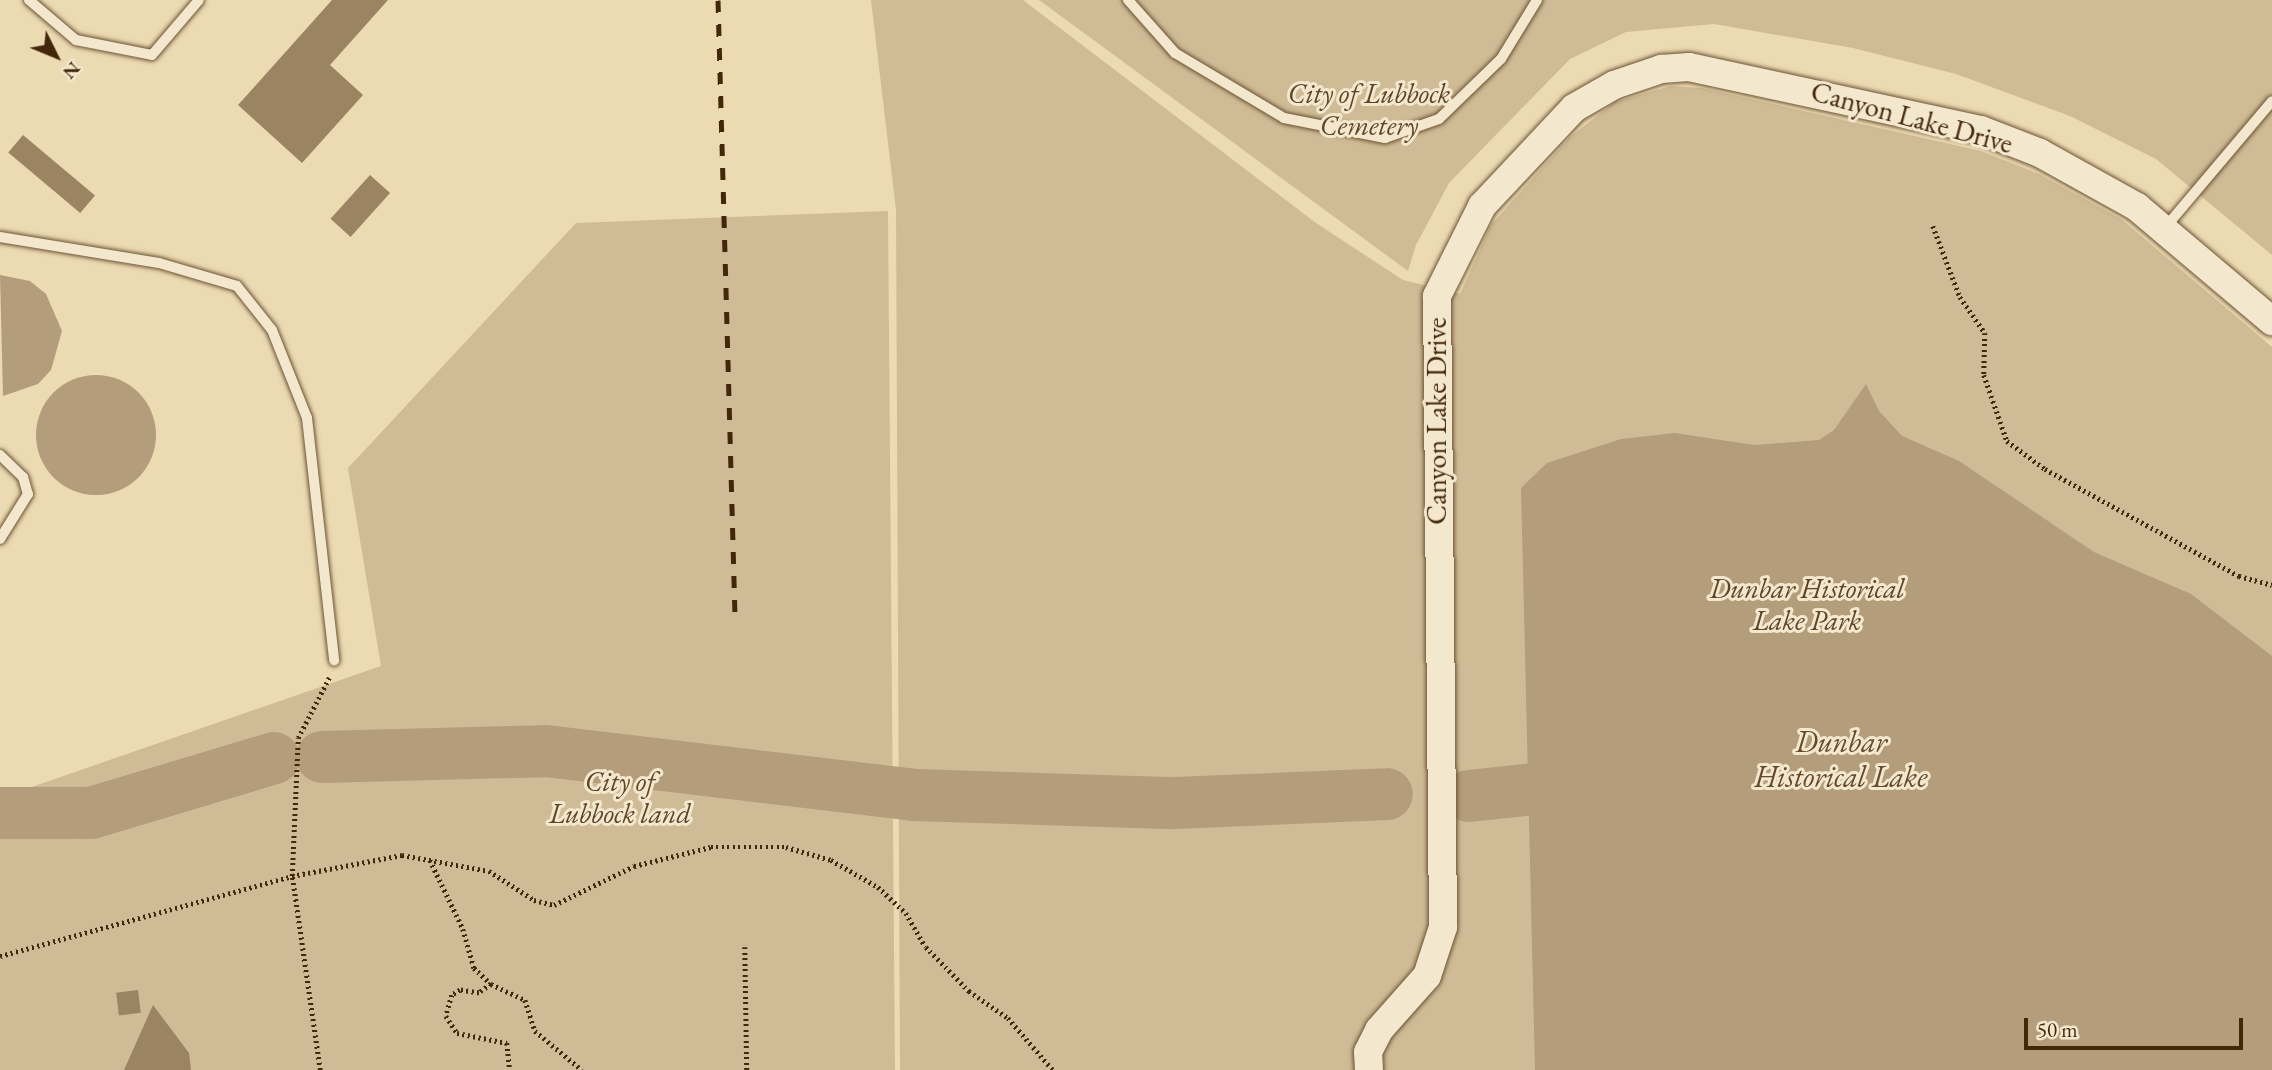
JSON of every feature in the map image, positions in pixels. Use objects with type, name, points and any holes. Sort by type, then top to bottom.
[{"type":"street","name":"Canyon Lake Drive","points":[[1369,1070],[1368,1052],[1379,1030],[1427,976],[1443,927],[1433,320],[1437,296],[1482,205],[1531,149],[1574,108],[1614,85],[1661,69],[1717,69],[1981,130],[2088,177],[2164,229],[2272,321]]},
{"type":"lane","points":[[29,0],[76,40],[152,54],[199,0]]},
{"type":"lane","points":[[1128,0],[1175,53],[1284,118],[1385,138],[1439,119],[1501,59],[1537,0]]},
{"type":"lane","points":[[2164,229],[2272,101]]},
{"type":"lane","points":[[0,237],[159,263],[237,286],[272,330],[307,418],[334,660]]},
{"type":"lane","points":[[0,455],[23,477],[28,494],[0,539]]},
{"type":"path","points":[[1933,226],[1950,277],[1985,333],[1984,375],[2007,441],[2045,469],[2239,576],[2272,585]]},
{"type":"path","points":[[320,1070],[292,876],[294,784],[298,738],[334,660]]},
{"type":"path","points":[[0,956],[292,876],[402,855],[489,871],[534,900],[554,905],[634,866],[711,847],[786,847],[831,860],[878,887],[906,913],[926,947],[969,991],[1008,1018],[1054,1070]]},
{"type":"path","points":[[430,860],[463,929],[474,968],[491,984],[524,1000],[535,1031],[582,1070]]},
{"type":"path","points":[[745,947],[747,1070]]},
{"type":"path","points":[[491,984],[479,993],[460,990],[452,995],[446,1016],[467,1037],[502,1038],[508,1043],[510,1070]]},
{"type":"green space","name":"Dunbar Historical Lake Park","points":[[871,0],[1023,0],[1316,223],[1403,280],[1460,294],[1491,225],[1570,137],[1615,102],[1671,86],[1702,88],[1981,151],[2039,174],[2121,219],[2272,347],[2272,1070],[900,1070],[896,210]]},
{"type":"green space","name":"City of Lubbock Cemetery","points":[[1039,0],[2272,0],[2272,255],[2156,159],[2070,116],[1956,74],[1853,48],[1714,24],[1626,32],[1570,59],[1449,183],[1416,245],[1408,271]]},
{"type":"green space","name":"City of Lubbock land","points":[[888,211],[895,1070],[0,1070],[0,798],[381,666],[348,468],[576,223]]},
{"type":"water","points":[[0,275],[30,281],[46,294],[62,331],[51,370],[38,384],[3,396]]},
{"type":"water","points":[[96,375],[119,380],[138,393],[151,412],[156,435],[151,458],[138,477],[119,490],[96,495],[73,490],[54,477],[41,458],[36,435],[41,412],[54,393],[73,380]]},
{"type":"water","name":"Dunbar Historical Lake","points":[[1866,384],[1879,411],[1902,436],[1959,461],[2094,552],[2191,594],[2272,656],[2272,1070],[1535,1070],[1521,488],[1547,463],[1621,439],[1675,433],[1754,445],[1819,440],[1834,430]]},
{"type":"building","points":[[332,0],[388,0],[330,65],[363,95],[302,163],[238,105]]},
{"type":"building","points":[[23,135],[95,195],[80,213],[8,153]]},
{"type":"building","points":[[370,175],[390,193],[351,237],[331,219]]},
{"type":"building","points":[[138,990],[141,1013],[119,1016],[116,993]]},
{"type":"building","points":[[153,1005],[189,1053],[191,1070],[124,1070]]},
{"type":"waterway","points":[[322,757],[546,751],[914,795],[1175,803],[1387,794]]},
{"type":"waterway","points":[[0,813],[91,813],[274,758]]},
{"type":"waterway","points":[[1469,796],[1600,782]]},
{"type":"railway","points":[[718,0],[735,617]]}]
